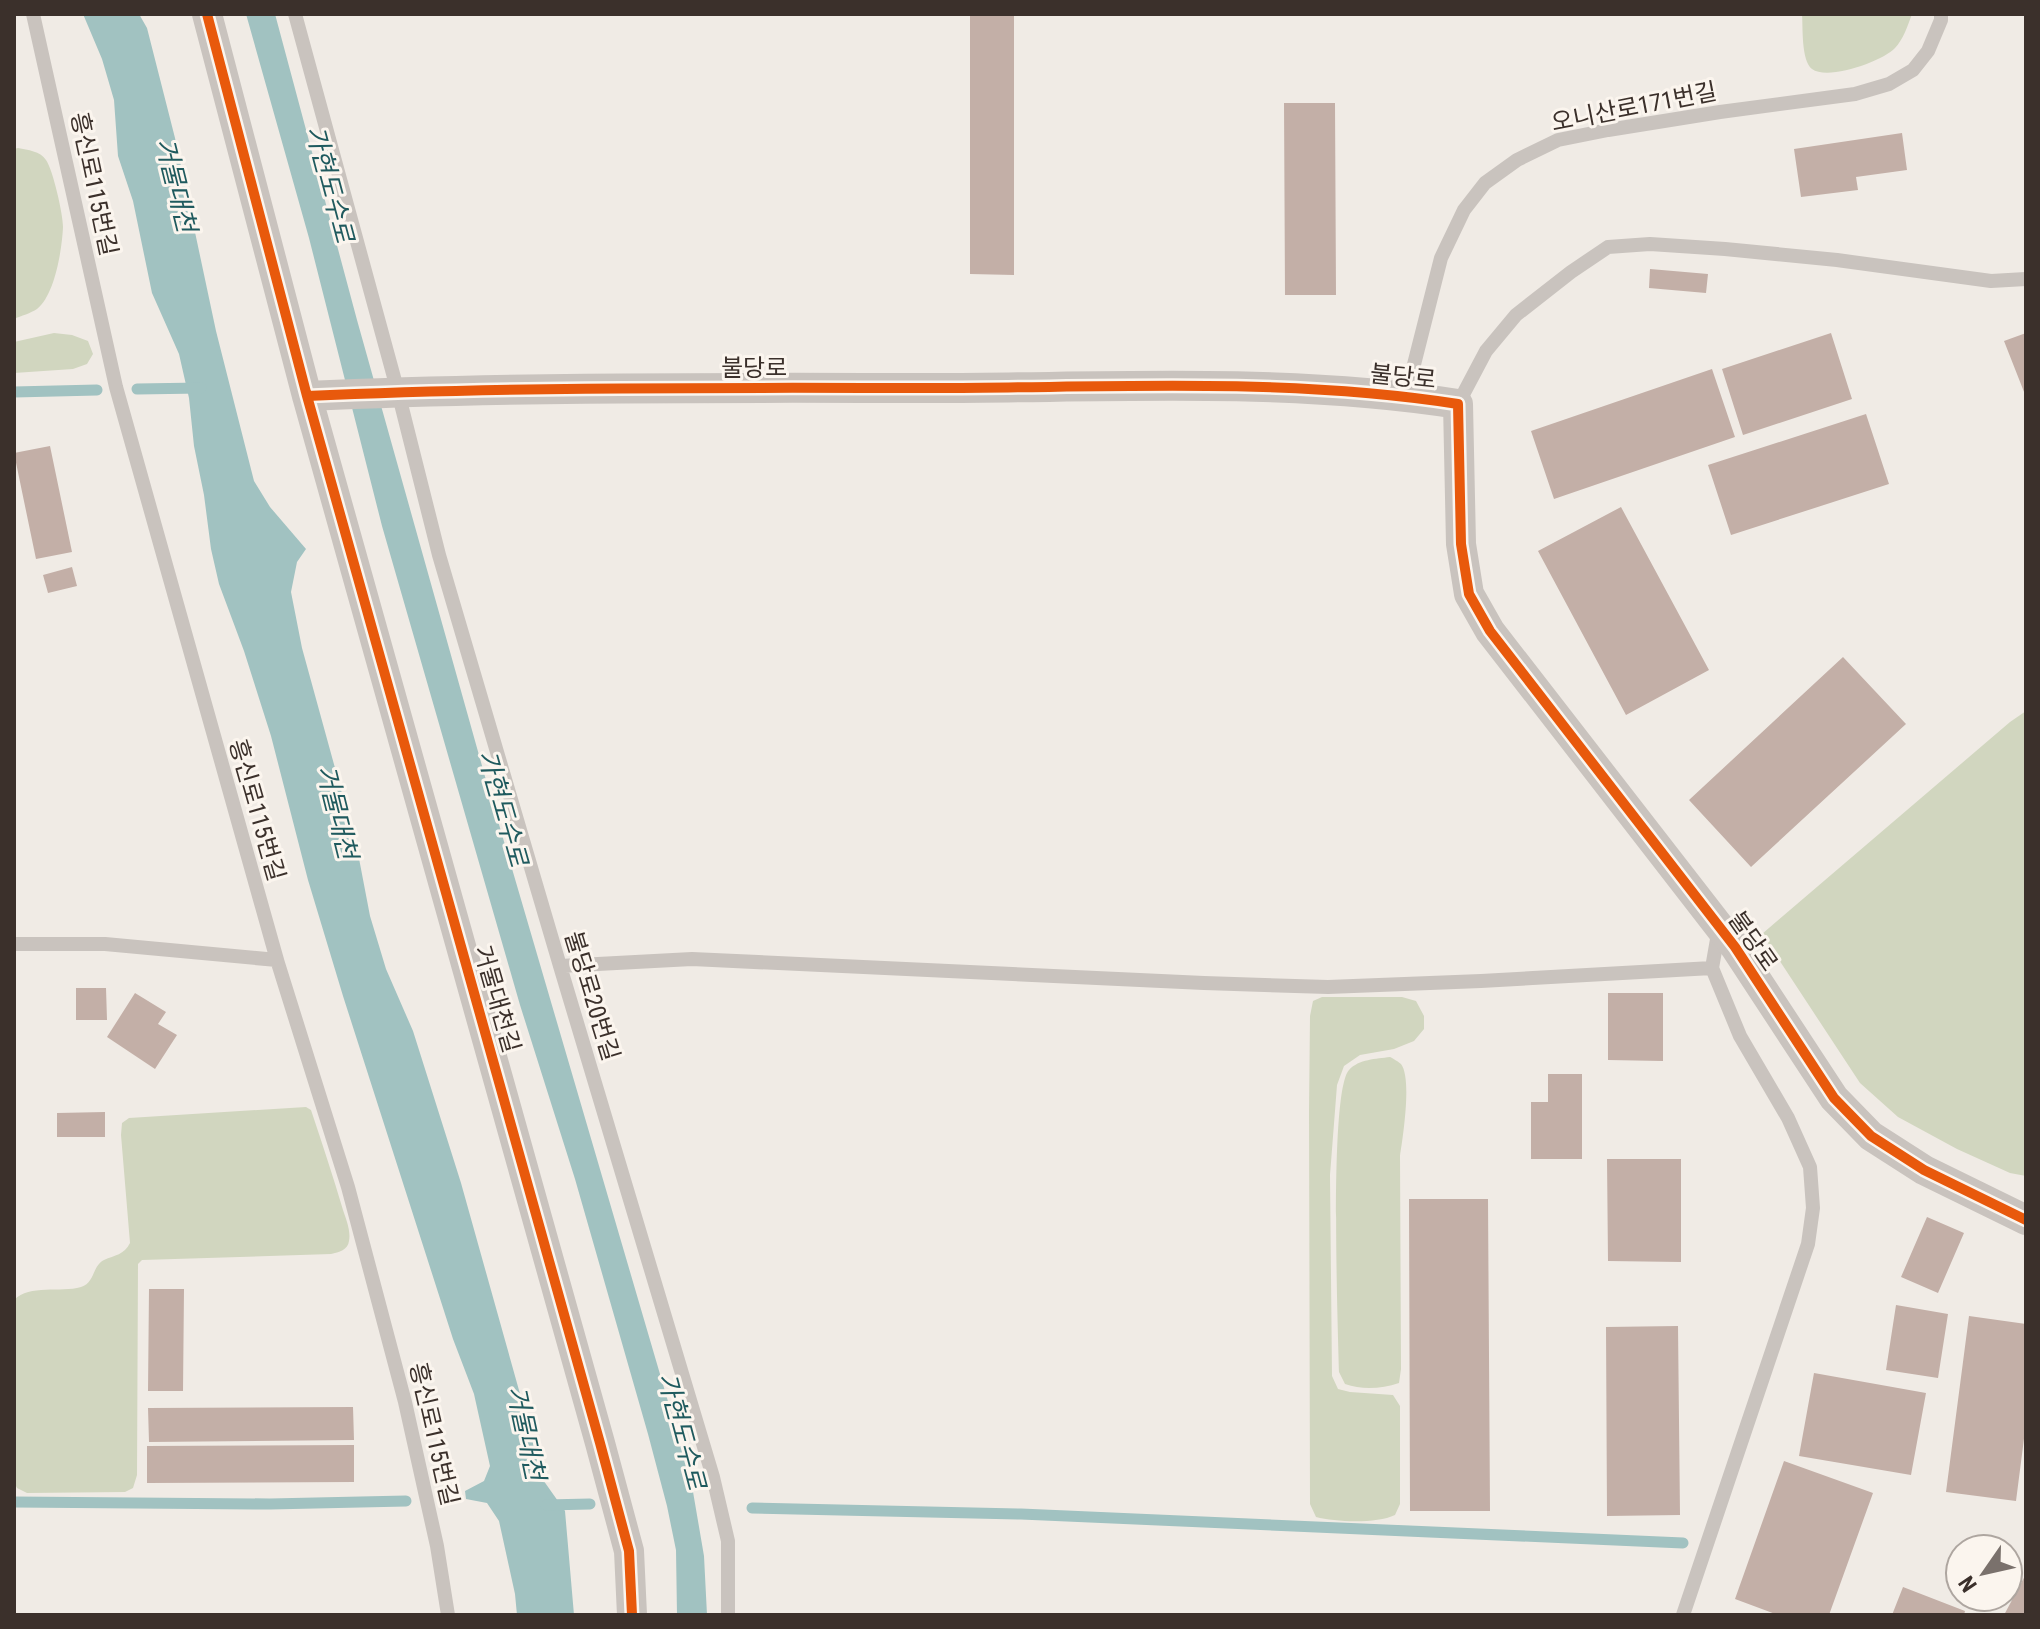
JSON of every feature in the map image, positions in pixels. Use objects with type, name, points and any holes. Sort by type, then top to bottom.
[{"type":"street","points":[[207,14],[307,396]]},
{"type":"street","name":"불당로","points":[[307,396],[398,392],[1260,386],[1406,396],[1458,404],[1461,544],[1469,594],[1490,631],[1735,947],[1834,1098],[1871,1136],[1924,1170],[2026,1220]]},
{"type":"street","name":"거물대천길","points":[[307,396],[605,1459],[629,1551],[632,1615]]},
{"type":"lane","name":"흥신로115번길","points":[[33,14],[116,387],[277,960],[348,1187],[401,1386],[437,1546],[448,1615]]},
{"type":"lane","name":"불당로20번길","points":[[295,14],[439,555],[713,1477],[728,1541],[728,1615]]},
{"type":"lane","name":"오니산로171번길","points":[[1406,396],[1441,258],[1464,210],[1485,183],[1517,160],[1558,140],[1720,112],[1855,94],[1889,84],[1913,70],[1928,51],[1941,14]]},
{"type":"lane","name":"불당로","points":[[1458,404],[1486,351],[1516,315],[1608,247],[1650,244],[1725,249],[1837,260],[1991,281],[2026,279]]},
{"type":"lane","points":[[1683,1615],[1808,1244],[1813,1208],[1810,1167],[1788,1118],[1740,1036],[1712,968],[1719,928]]},
{"type":"lane","points":[[14,944],[105,944],[277,960]]},
{"type":"lane","points":[[560,966],[692,959],[1328,987],[1712,968]]},
{"type":"green space","points":[[1802,14],[1912,14],[1900,41],[1889,53],[1868,64],[1830,73],[1820,72],[1808,65],[1804,52]]},
{"type":"green space","points":[[14,149],[37,153],[46,160],[57,192],[63,227],[59,259],[49,293],[37,309],[14,319]]},
{"type":"green space","points":[[54,333],[88,341],[93,354],[87,364],[73,369],[14,373],[14,342]]},
{"type":"green space","points":[[2026,711],[2026,1176],[2010,1173],[1957,1149],[1898,1117],[1860,1083],[1762,934]]},
{"type":"green space","points":[[1322,997],[1402,997],[1416,1001],[1424,1016],[1424,1029],[1414,1041],[1394,1049],[1360,1055],[1344,1066],[1337,1085],[1330,1175],[1332,1376],[1338,1389],[1393,1395],[1400,1406],[1400,1504],[1395,1515],[1367,1521],[1316,1517],[1310,1504],[1310,1016],[1313,1001]]},
{"type":"green space","points":[[1390,1057],[1401,1064],[1406,1082],[1400,1156],[1401,1369],[1399,1383],[1365,1388],[1345,1384],[1339,1372],[1336,1213],[1339,1120],[1343,1087],[1349,1070],[1363,1062]]},
{"type":"green space","points":[[306,1107],[311,1110],[347,1221],[347,1247],[331,1254],[142,1260],[138,1264],[137,1475],[133,1488],[125,1492],[27,1493],[17,1488],[14,1482],[14,1300],[37,1290],[73,1289],[86,1285],[100,1263],[128,1247],[122,1123],[129,1118]]},
{"type":"water","name":"거물대천","points":[[83,14],[139,14],[147,28],[175,138],[216,331],[254,481],[270,507],[306,549],[297,562],[291,592],[302,648],[357,848],[370,916],[386,969],[413,1031],[461,1183],[541,1477],[565,1511],[574,1615],[517,1615],[499,1521],[487,1503],[466,1499],[465,1491],[484,1481],[490,1466],[474,1394],[453,1339],[343,996],[308,880],[271,736],[219,584],[179,354],[152,293],[133,201],[118,156],[114,100],[102,59]]},
{"type":"water","points":[[246,14],[275,14],[486,780],[691,1480],[704,1556],[707,1615],[677,1615],[676,1550],[648,1434],[382,526],[309,238]]},
{"type":"building","points":[[970,14],[1014,14],[1014,275],[970,274]]},
{"type":"building","points":[[1284,103],[1335,103],[1336,295],[1285,295]]},
{"type":"building","points":[[1902,133],[1907,170],[1856,177],[1858,190],[1801,197],[1794,149]]},
{"type":"building","points":[[1650,269],[1708,274],[1706,293],[1649,288]]},
{"type":"building","points":[[1831,333],[1852,399],[1743,435],[1722,369]]},
{"type":"building","points":[[2026,333],[2026,397],[2004,341]]},
{"type":"building","points":[[1712,369],[1735,437],[1554,499],[1531,431]]},
{"type":"building","points":[[1866,414],[1889,484],[1731,535],[1708,465]]},
{"type":"building","points":[[50,446],[72,552],[36,559],[14,453]]},
{"type":"building","points":[[1621,507],[1709,670],[1626,715],[1538,551]]},
{"type":"building","points":[[72,567],[77,586],[48,593],[43,575]]},
{"type":"building","points":[[1843,657],[1906,724],[1751,867],[1689,800]]},
{"type":"building","points":[[76,988],[106,988],[107,1020],[76,1020]]},
{"type":"building","points":[[135,993],[166,1012],[158,1024],[177,1035],[155,1069],[107,1037]]},
{"type":"building","points":[[1608,993],[1663,993],[1663,1061],[1608,1060]]},
{"type":"building","points":[[1548,1074],[1582,1074],[1582,1159],[1531,1159],[1531,1102],[1548,1102]]},
{"type":"building","points":[[105,1112],[105,1137],[57,1137],[57,1113]]},
{"type":"building","points":[[1607,1159],[1681,1159],[1681,1262],[1608,1261]]},
{"type":"building","points":[[1409,1199],[1488,1199],[1490,1511],[1410,1511]]},
{"type":"building","points":[[1927,1217],[1964,1233],[1938,1293],[1901,1277]]},
{"type":"building","points":[[149,1289],[184,1289],[183,1391],[148,1391]]},
{"type":"building","points":[[1896,1305],[1948,1314],[1938,1378],[1886,1370]]},
{"type":"building","points":[[1969,1316],[2026,1324],[2026,1423],[2016,1501],[1946,1492]]},
{"type":"building","points":[[1678,1326],[1680,1515],[1607,1516],[1606,1327]]},
{"type":"building","points":[[1814,1373],[1926,1393],[1911,1475],[1799,1456]]},
{"type":"building","points":[[353,1407],[354,1440],[149,1442],[148,1408]]},
{"type":"building","points":[[354,1445],[354,1482],[147,1483],[147,1446]]},
{"type":"building","points":[[1784,1461],[1873,1493],[1829,1615],[1778,1615],[1735,1599]]},
{"type":"building","points":[[2026,1574],[2026,1615],[2004,1615],[2024,1613]]},
{"type":"building","points":[[1903,1587],[1944,1603],[1944,1613],[1964,1613],[1964,1615],[1892,1615]]},
{"type":"waterway","points":[[137,389],[201,388]]},
{"type":"waterway","points":[[14,392],[97,390]]},
{"type":"waterway","points":[[14,1502],[270,1504],[406,1501]]},
{"type":"waterway","points":[[546,1505],[590,1504]]},
{"type":"waterway","points":[[752,1508],[1021,1514],[1683,1543]]},
{"type":"cycle path","points":[[207,14],[307,396],[629,1551],[632,1615]]},
{"type":"cycle path","points":[[307,396],[550,389],[1207,386],[1333,390],[1458,404],[1461,544],[1469,594],[1490,631],[1735,947],[1834,1098],[1871,1136],[1924,1170],[2026,1220]]},
{"type":"water label","name":"가현도수로","points":[[330,184]]},
{"type":"water label","name":"가현도수로","points":[[503,808]]},
{"type":"water label","name":"가현도수로","points":[[682,1431]]}]
